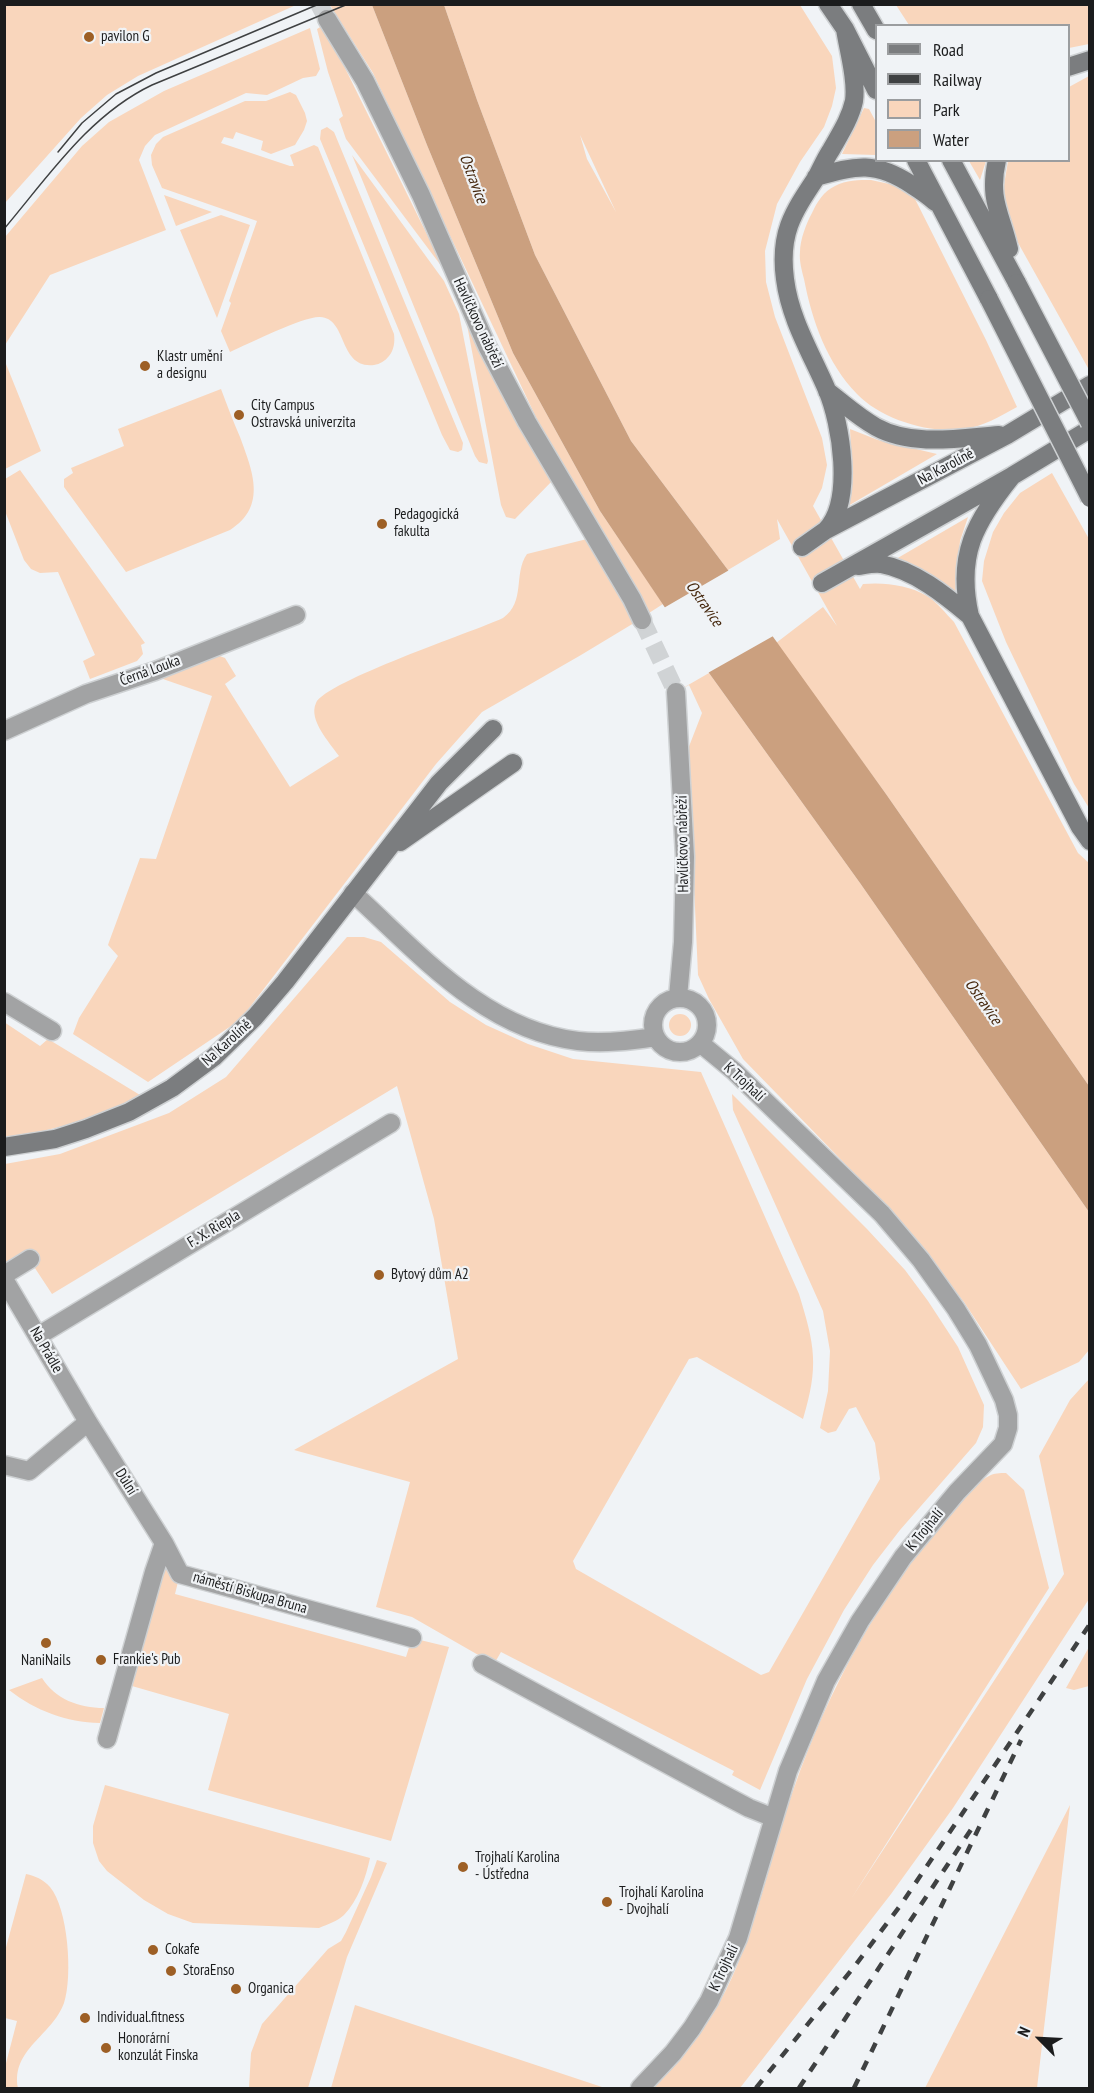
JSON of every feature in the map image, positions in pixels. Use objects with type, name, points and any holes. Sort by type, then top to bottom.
[{"type":"main road","points":[[828,4],[845,28],[875,88]]},
{"type":"main road","points":[[826,530],[835,519],[840,500],[842,478],[837,426],[827,391],[799,330],[788,298],[784,271],[785,240],[792,217],[846,124],[853,103],[855,90],[845,28]]},
{"type":"main road","points":[[1070,66],[1089,60]]},
{"type":"main road","points":[[917,162],[1089,498]]},
{"type":"main road","points":[[952,162],[1089,423]]},
{"type":"main road","points":[[997,162],[994,177],[995,202],[1008,242],[1017,283]]},
{"type":"main road","points":[[816,177],[850,167],[880,169],[904,180],[930,197],[941,208]]},
{"type":"main road","name":"Na Karolíně","points":[[802,547],[826,530],[1007,435],[1089,385]]},
{"type":"main road","points":[[827,391],[870,423],[886,432],[898,435],[937,439],[1007,435]]},
{"type":"main road","points":[[822,583],[1012,476],[1089,429]]},
{"type":"main road","points":[[1012,476],[990,505],[969,546],[964,572],[970,616],[1089,841]]},
{"type":"main road","points":[[848,567],[879,564],[892,567],[929,586],[970,616]]},
{"type":"main road","points":[[387,851],[439,783],[493,729]]},
{"type":"main road","points":[[387,851],[513,763]]},
{"type":"main road","name":"Na Karolíně","points":[[4,1147],[55,1139],[129,1112],[172,1088],[214,1057],[255,1017],[285,982],[352,893],[387,851]]},
{"type":"street","name":"Havlíčkovo nábřeží","points":[[327,19],[365,81],[421,195],[487,346],[527,422],[642,620]]},
{"type":"street","name":"Černá Louka","points":[[4,731],[86,694],[154,671],[296,615]]},
{"type":"street","name":"Havlíčkovo nábřeží","points":[[676,692],[685,857],[683,942],[678,997]]},
{"type":"street","points":[[352,893],[454,985],[516,1023],[545,1034],[578,1041],[608,1043],[655,1037]]},
{"type":"street","points":[[678,997],[692,1000],[703,1010],[707,1026],[706,1034],[693,1049],[676,1052],[667,1049],[655,1037],[652,1019],[662,1004],[678,997]]},
{"type":"street","points":[[4,1002],[52,1031]]},
{"type":"street","name":"K Trojhalí","points":[[640,2088],[673,2054],[709,2001],[738,1938],[788,1771],[826,1680],[880,1588],[927,1526],[1003,1444],[1008,1428],[1008,1415],[1004,1400],[978,1345],[921,1260],[882,1214],[734,1071],[700,1043]]},
{"type":"street","name":"F. X. Riepla","points":[[38,1336],[392,1123]]},
{"type":"street","name":"Na Prádle","points":[[30,1259],[4,1277],[88,1422]]},
{"type":"street","points":[[4,1466],[29,1470],[88,1422]]},
{"type":"street","name":"Důlní","points":[[88,1422],[164,1543]]},
{"type":"street","points":[[107,1739],[164,1543]]},
{"type":"street","name":"náměstí Biskupa Bruna","points":[[164,1543],[180,1574],[412,1638]]},
{"type":"street","points":[[482,1664],[739,1803],[774,1818]]},
{"type":"green space","points":[[5,4],[296,5],[138,76],[107,95],[81,118],[5,203]]},
{"type":"green space","points":[[330,5],[372,5],[513,353],[600,511],[663,604],[649,613],[543,432],[373,73]]},
{"type":"green space","points":[[444,5],[800,5],[832,56],[836,88],[832,106],[824,127],[800,162],[777,204],[765,251],[766,282],[775,317],[822,438],[827,465],[822,488],[813,506],[860,589],[863,584],[879,583],[912,589],[931,599],[954,622],[1078,853],[1089,863],[1089,1086],[886,794],[776,643],[823,607],[837,626],[777,519],[780,539],[728,570],[631,441],[535,255]],"holes":[[[580,135],[616,212],[587,159]]]},
{"type":"green space","points":[[896,5],[1089,5],[1089,44],[1070,48],[1070,24],[908,24]]},
{"type":"green space","points":[[322,26],[445,271],[346,139],[339,119],[343,116],[317,29]]},
{"type":"green space","points":[[310,28],[320,69],[316,76],[303,78],[267,95],[246,93],[155,135],[145,146],[139,160],[166,230],[50,275],[5,345],[5,237],[82,146],[109,122],[164,91]]},
{"type":"green space","points":[[1089,76],[1090,367],[1088,368],[1012,232],[1003,191],[1008,162],[1070,162],[1070,86]]},
{"type":"green space","points":[[290,92],[296,95],[307,121],[295,145],[271,154],[261,150],[263,141],[236,132],[233,139],[224,137],[221,143],[290,166],[294,166],[290,155],[314,145],[318,147],[394,334],[392,351],[378,364],[362,364],[354,359],[348,352],[335,325],[320,317],[289,326],[230,352],[221,331],[257,221],[162,188],[152,165],[151,155],[156,144],[163,137],[245,101],[266,101]]},
{"type":"green space","points":[[864,108],[869,109],[875,120],[875,155],[842,154]]},
{"type":"green space","points":[[327,127],[334,132],[463,443],[462,450],[458,452],[450,450],[442,435],[320,139],[321,130]]},
{"type":"green space","points":[[352,155],[444,281],[459,314],[487,464],[479,462],[475,456]]},
{"type":"green space","points":[[970,162],[986,162],[980,180]]},
{"type":"green space","points":[[871,180],[894,185],[915,199],[1017,407],[991,421],[970,428],[950,430],[921,427],[892,417],[867,403],[846,382],[837,369],[822,341],[811,310],[800,262],[801,242],[814,209],[827,191],[844,183]]},
{"type":"green space","points":[[164,195],[212,212],[176,226]]},
{"type":"green space","points":[[221,215],[250,225],[217,318],[180,230]]},
{"type":"green space","points":[[464,309],[553,480],[515,519],[506,517],[501,505]]},
{"type":"green space","points":[[4,359],[41,451],[5,469]]},
{"type":"green space","points":[[221,389],[249,462],[254,487],[249,510],[242,520],[230,530],[126,572],[64,487],[64,479],[73,473],[71,468],[124,446],[118,429]]},
{"type":"green space","points":[[850,429],[878,440],[937,454],[848,506],[852,470]]},
{"type":"green space","points":[[20,470],[145,643],[141,645],[143,654],[137,661],[90,679],[83,661],[95,655],[58,572],[40,573],[31,569],[24,560],[5,511],[5,479]]},
{"type":"green space","points":[[1052,473],[1089,539],[1089,808],[1074,784],[1006,642],[982,581],[984,561],[993,532],[1004,513],[1020,493]]},
{"type":"green space","points":[[968,517],[960,541],[955,595],[912,564],[896,559]]},
{"type":"green space","points":[[587,539],[634,623],[482,712],[436,764],[240,1020],[148,1082],[73,1034],[79,1018],[118,956],[108,945],[109,942],[140,858],[156,859],[212,696],[160,678],[217,655],[225,658],[236,676],[225,684],[290,787],[339,756],[321,731],[315,717],[316,703],[326,694],[345,682],[372,670],[503,618],[510,611],[517,596],[521,570],[527,554]]},
{"type":"green space","points":[[709,673],[860,883],[1089,1212],[1089,1350],[1079,1362],[1021,1389],[964,1302],[888,1208],[743,1059],[709,999],[698,975],[688,749],[702,713],[689,685],[676,692]]},
{"type":"green space","points":[[347,937],[364,937],[381,942],[450,1002],[486,1025],[528,1044],[573,1059],[701,1072],[799,1294],[809,1328],[813,1356],[811,1384],[803,1419],[697,1357],[689,1359],[573,1561],[576,1569],[761,1675],[769,1672],[880,1479],[875,1443],[856,1407],[849,1409],[836,1431],[828,1433],[820,1428],[828,1391],[830,1351],[823,1311],[733,1110],[732,1094],[905,1270],[958,1347],[984,1405],[983,1427],[976,1443],[900,1530],[873,1565],[844,1610],[807,1679],[760,1790],[732,1775],[734,1771],[501,1652],[494,1664],[412,1617],[376,1607],[410,1482],[294,1450],[458,1359],[434,1219],[397,1086],[52,1294],[25,1253],[5,1266],[5,1164],[60,1154],[169,1113],[226,1077]]},
{"type":"green space","points":[[680,1014],[688,1017],[691,1025],[688,1033],[680,1036],[672,1033],[669,1025],[672,1017]]},
{"type":"green space","points":[[4,1022],[40,1046],[48,1039],[140,1095],[95,1118],[35,1133],[5,1137]]},
{"type":"green space","points":[[1089,1379],[1089,1599],[953,1808],[891,1894],[740,2088],[654,2088],[694,2042],[726,1990],[747,1941],[794,1788],[822,1716],[876,1614],[920,1551],[977,1484],[991,1475],[1006,1473],[1024,1490],[1049,1588],[851,1899],[1064,1574],[1039,1456],[1070,1400]]},
{"type":"green space","points":[[170,1566],[180,1574],[175,1594],[406,1657],[412,1638],[449,1647],[391,1841],[208,1790],[229,1714],[132,1686],[164,1570]]},
{"type":"green space","points":[[1089,1647],[1089,1686],[1074,1690],[1066,1688]]},
{"type":"green space","points":[[42,1678],[54,1692],[68,1701],[104,1708],[100,1723],[63,1718],[30,1704],[9,1690]]},
{"type":"green space","points":[[105,1785],[370,1858],[361,1888],[344,1915],[319,1928],[193,1923],[168,1914],[144,1900],[107,1871],[99,1861],[93,1843],[93,1826]]},
{"type":"green space","points":[[1070,1805],[1037,2088],[925,2088]]},
{"type":"green space","points":[[377,1860],[387,1863],[347,1957],[308,2088],[249,2088],[251,2053],[262,2024],[328,1949],[341,1941]]},
{"type":"green space","points":[[26,1874],[39,1878],[50,1887],[61,1910],[67,1943],[67,1991],[58,2015],[26,2053],[17,2075],[18,2088],[5,2088],[5,2067],[17,2021],[5,2018],[5,1951]]},
{"type":"green space","points":[[355,2005],[605,2088],[331,2088]]},
{"type":"water","name":"Ostravice","points":[[372,5],[444,5],[535,255],[631,441],[728,570],[743,595],[886,794],[1089,1086],[1089,1212],[860,883],[709,673],[600,511],[513,353]]},
{"type":"pier","points":[[731,569],[775,635],[706,674],[662,609]]},
{"type":"tunnel","points":[[319,4],[327,19]]},
{"type":"tunnel","points":[[642,620],[676,692]]},
{"type":"tram line","points":[[58,152],[82,123],[116,94],[156,73],[319,4]]},
{"type":"tram line","points":[[4,229],[54,168],[89,130],[129,98],[152,85],[348,4]]},
{"type":"railway","points":[[756,2088],[900,1906],[1090,1624]]},
{"type":"railway","points":[[854,2088],[1021,1740]]},
{"type":"railway","points":[[799,2088],[972,1828]]},
{"type":"place","name":"pavilon G","points":[[89,37]]},
{"type":"place","name":"Klastr umění a designu","points":[[145,366]]},
{"type":"place","name":"City Campus Ostravská univerzita","points":[[239,415]]},
{"type":"place","name":"Pedagogická fakulta","points":[[382,524]]},
{"type":"place","name":"Bytový dům A2","points":[[379,1275]]},
{"type":"place","name":"NaniNails","points":[[46,1643]]},
{"type":"place","name":"Frankie's Pub","points":[[101,1660]]},
{"type":"place","name":"Trojhalí Karolina - Ústředna","points":[[463,1867]]},
{"type":"place","name":"Trojhalí Karolina - Dvojhalí","points":[[607,1902]]},
{"type":"place","name":"Cokafe","points":[[153,1950]]},
{"type":"place","name":"StoraEnso","points":[[171,1971]]},
{"type":"place","name":"Organica","points":[[236,1989]]},
{"type":"place","name":"Individual.fitness","points":[[85,2018]]},
{"type":"place","name":"Honorární konzulát Finska","points":[[106,2048]]}]
